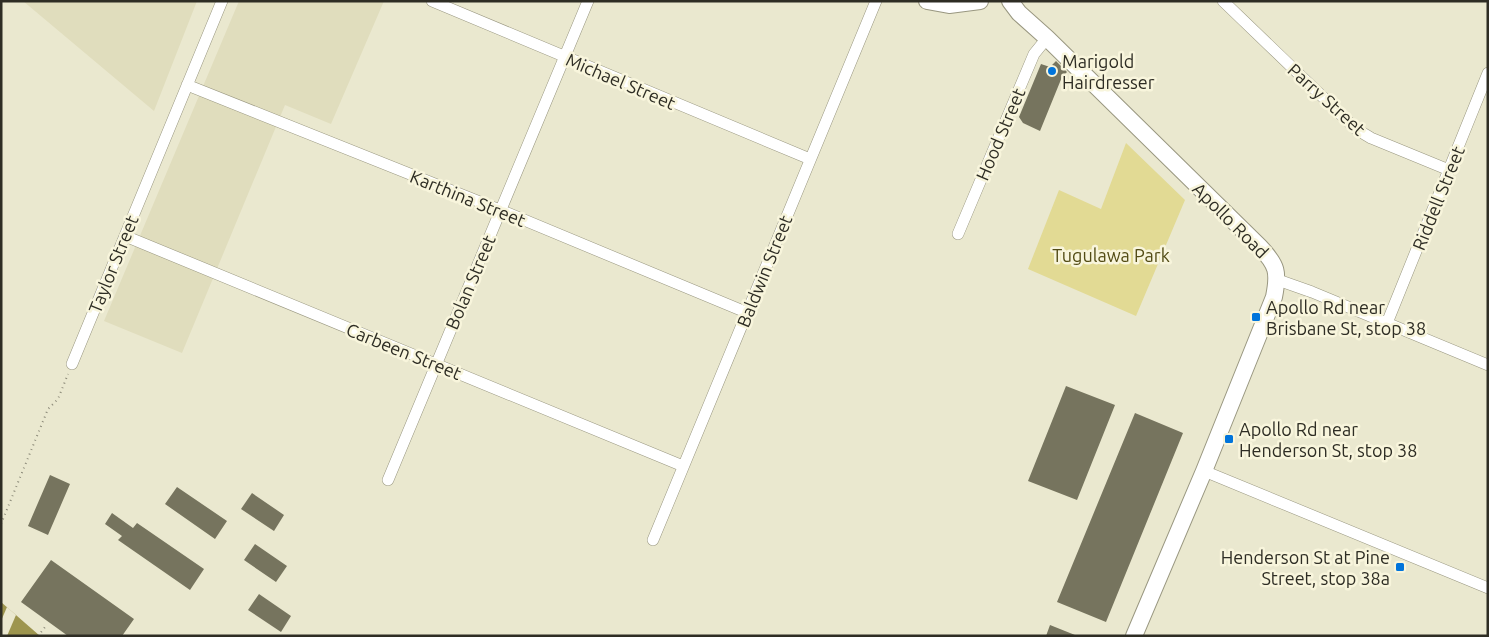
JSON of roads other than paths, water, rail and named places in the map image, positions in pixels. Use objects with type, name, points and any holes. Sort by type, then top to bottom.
[{"type":"street","name":"Taylor Street","points":[[72,364],[222,1]]},
{"type":"street","name":"Michael Street","points":[[432,1],[810,159]]},
{"type":"street","name":"Bolan Street","points":[[388,480],[588,1]]},
{"type":"street","name":"Baldwin Street","points":[[653,540],[876,1]]},
{"type":"street","points":[[927,1],[949,4],[980,1]]},
{"type":"street","name":"Apollo Road","points":[[1010,1],[1019,13],[1047,38],[1260,247],[1270,258],[1276,270],[1278,280],[1274,297],[1204,471],[1134,636]]},
{"type":"street","name":"Parry Street","points":[[1224,1],[1356,129],[1371,138],[1449,170]]},
{"type":"street","name":"Hood Street","points":[[958,234],[1034,54],[1047,38]]},
{"type":"street","name":"Riddell Street","points":[[1388,323],[1488,73]]},
{"type":"street","name":"Karthina Street","points":[[187,85],[500,210],[748,313]]},
{"type":"street","name":"Carbeen Street","points":[[125,236],[683,466]]},
{"type":"street","points":[[1278,280],[1488,365]]},
{"type":"street","points":[[1204,471],[1488,588]]},
{"type":"place","name":"Marigold Hairdresser","points":[[1052,71]]},
{"type":"place","name":"Apollo Rd near Brisbane St, stop 38","points":[[1256,317]]},
{"type":"place","name":"Apollo Rd near Henderson St, stop 38","points":[[1229,439]]},
{"type":"place","name":"Henderson St at Pine Street, stop 38a","points":[[1400,567]]},
{"type":"park label","name":"Tugulawa Park","points":[[1111,255]]}]
